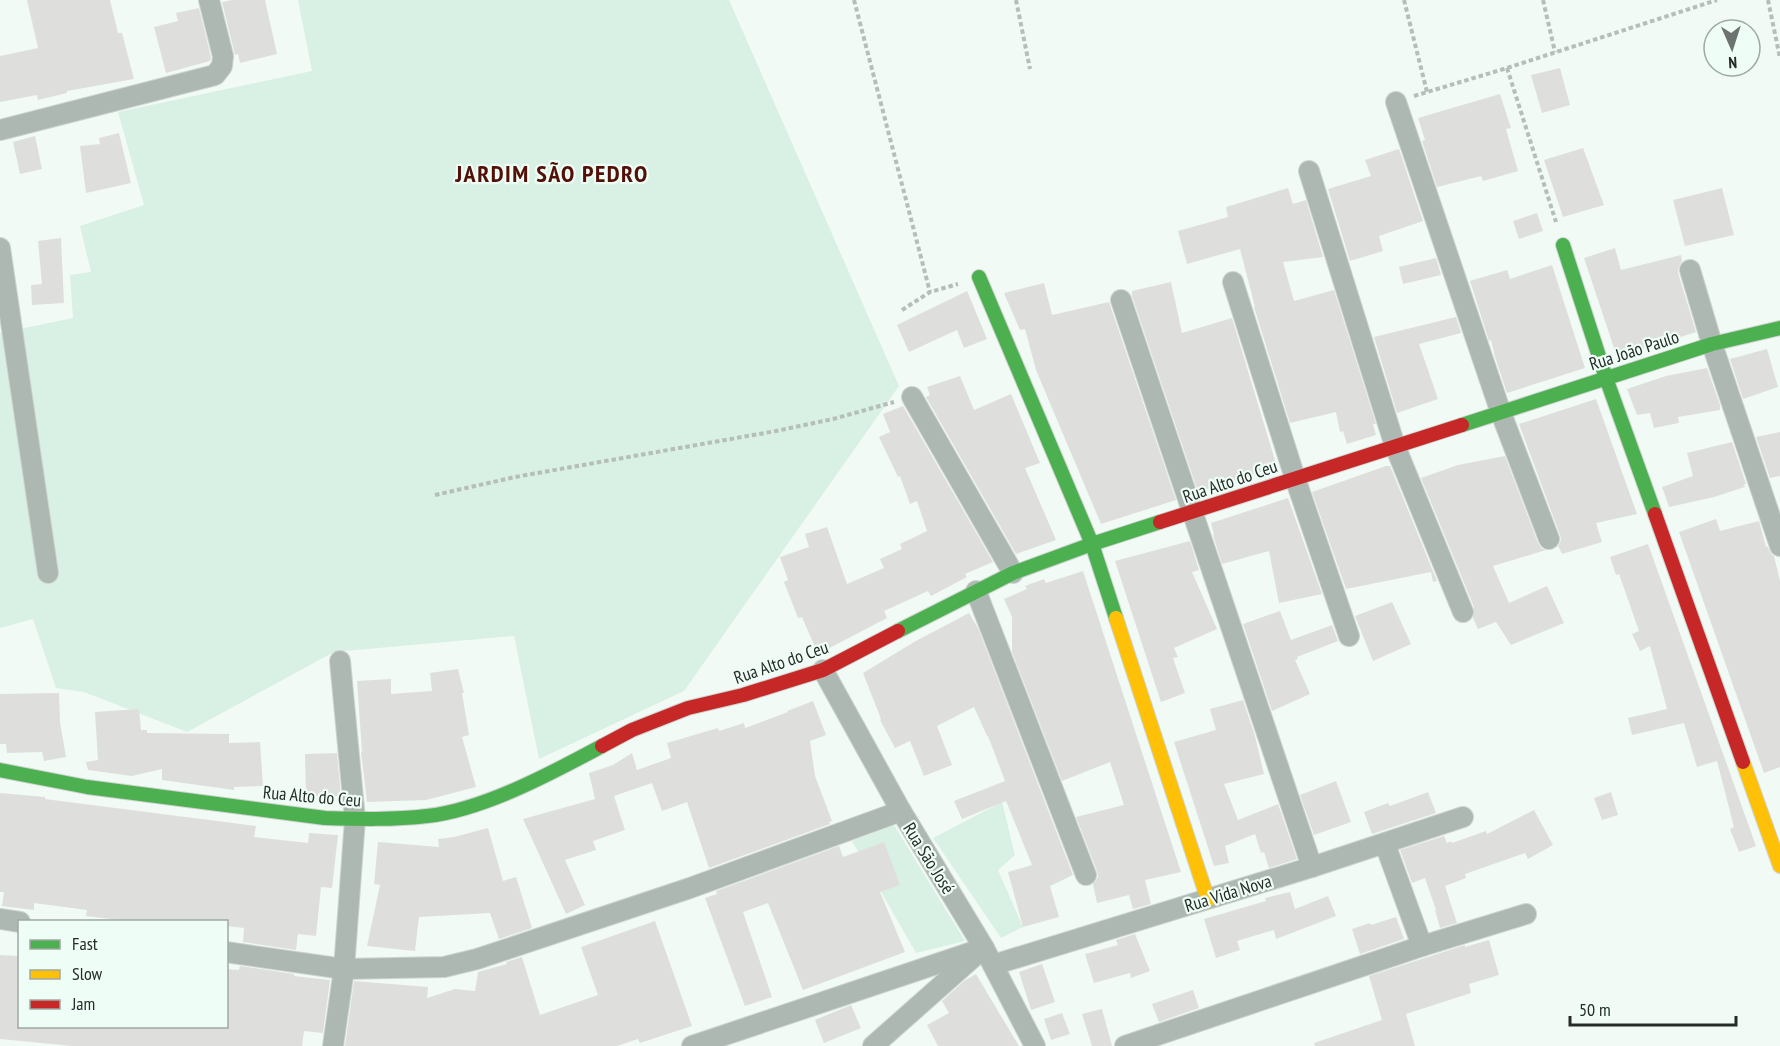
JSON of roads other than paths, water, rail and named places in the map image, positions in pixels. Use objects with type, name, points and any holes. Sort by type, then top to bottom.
[{"type":"street","points":[[0,130],[215,75],[222,66],[223,57],[209,0]]},
{"type":"street","points":[[1396,102],[1501,413],[1549,538]]},
{"type":"street","points":[[1309,171],[1395,446],[1463,612]]},
{"type":"street","points":[[1563,244],[1606,378],[1780,866]]},
{"type":"street","points":[[0,248],[48,573]]},
{"type":"street","points":[[1690,270],[1712,344],[1774,513],[1780,546]]},
{"type":"street","points":[[979,277],[1092,544],[1208,900]]},
{"type":"street","points":[[1233,282],[1294,478],[1349,636]]},
{"type":"street","points":[[1121,300],[1312,867]]},
{"type":"street","name":"Rua João Paulo","points":[[1501,413],[1712,344],[1780,328]]},
{"type":"street","points":[[912,397],[1013,573]]},
{"type":"street","name":"Rua Alto do Ceu","points":[[0,770],[87,787],[325,818],[428,816],[464,808],[498,797],[577,760],[632,730],[688,708],[743,695],[823,670],[1013,573],[1092,544],[1501,413]]},
{"type":"street","points":[[976,591],[1086,875]]},
{"type":"street","points":[[333,1046],[344,969],[355,819],[340,661]]},
{"type":"street","name":"Rua São José","points":[[823,670],[901,811],[989,956],[1035,1046]]},
{"type":"street","points":[[228,952],[344,969],[444,967],[477,959],[690,888],[901,811]]},
{"type":"street","name":"Rua Vida Nova","points":[[692,1046],[989,956],[1208,900],[1463,818]]},
{"type":"street","points":[[1385,844],[1422,946]]},
{"type":"street","points":[[1125,1046],[1422,946],[1526,914]]},
{"type":"street","points":[[0,919],[18,922]]},
{"type":"street","points":[[873,1046],[989,956]]},
{"type":"district","name":"JARDIM SÃO PEDRO","points":[[552,173]]}]
